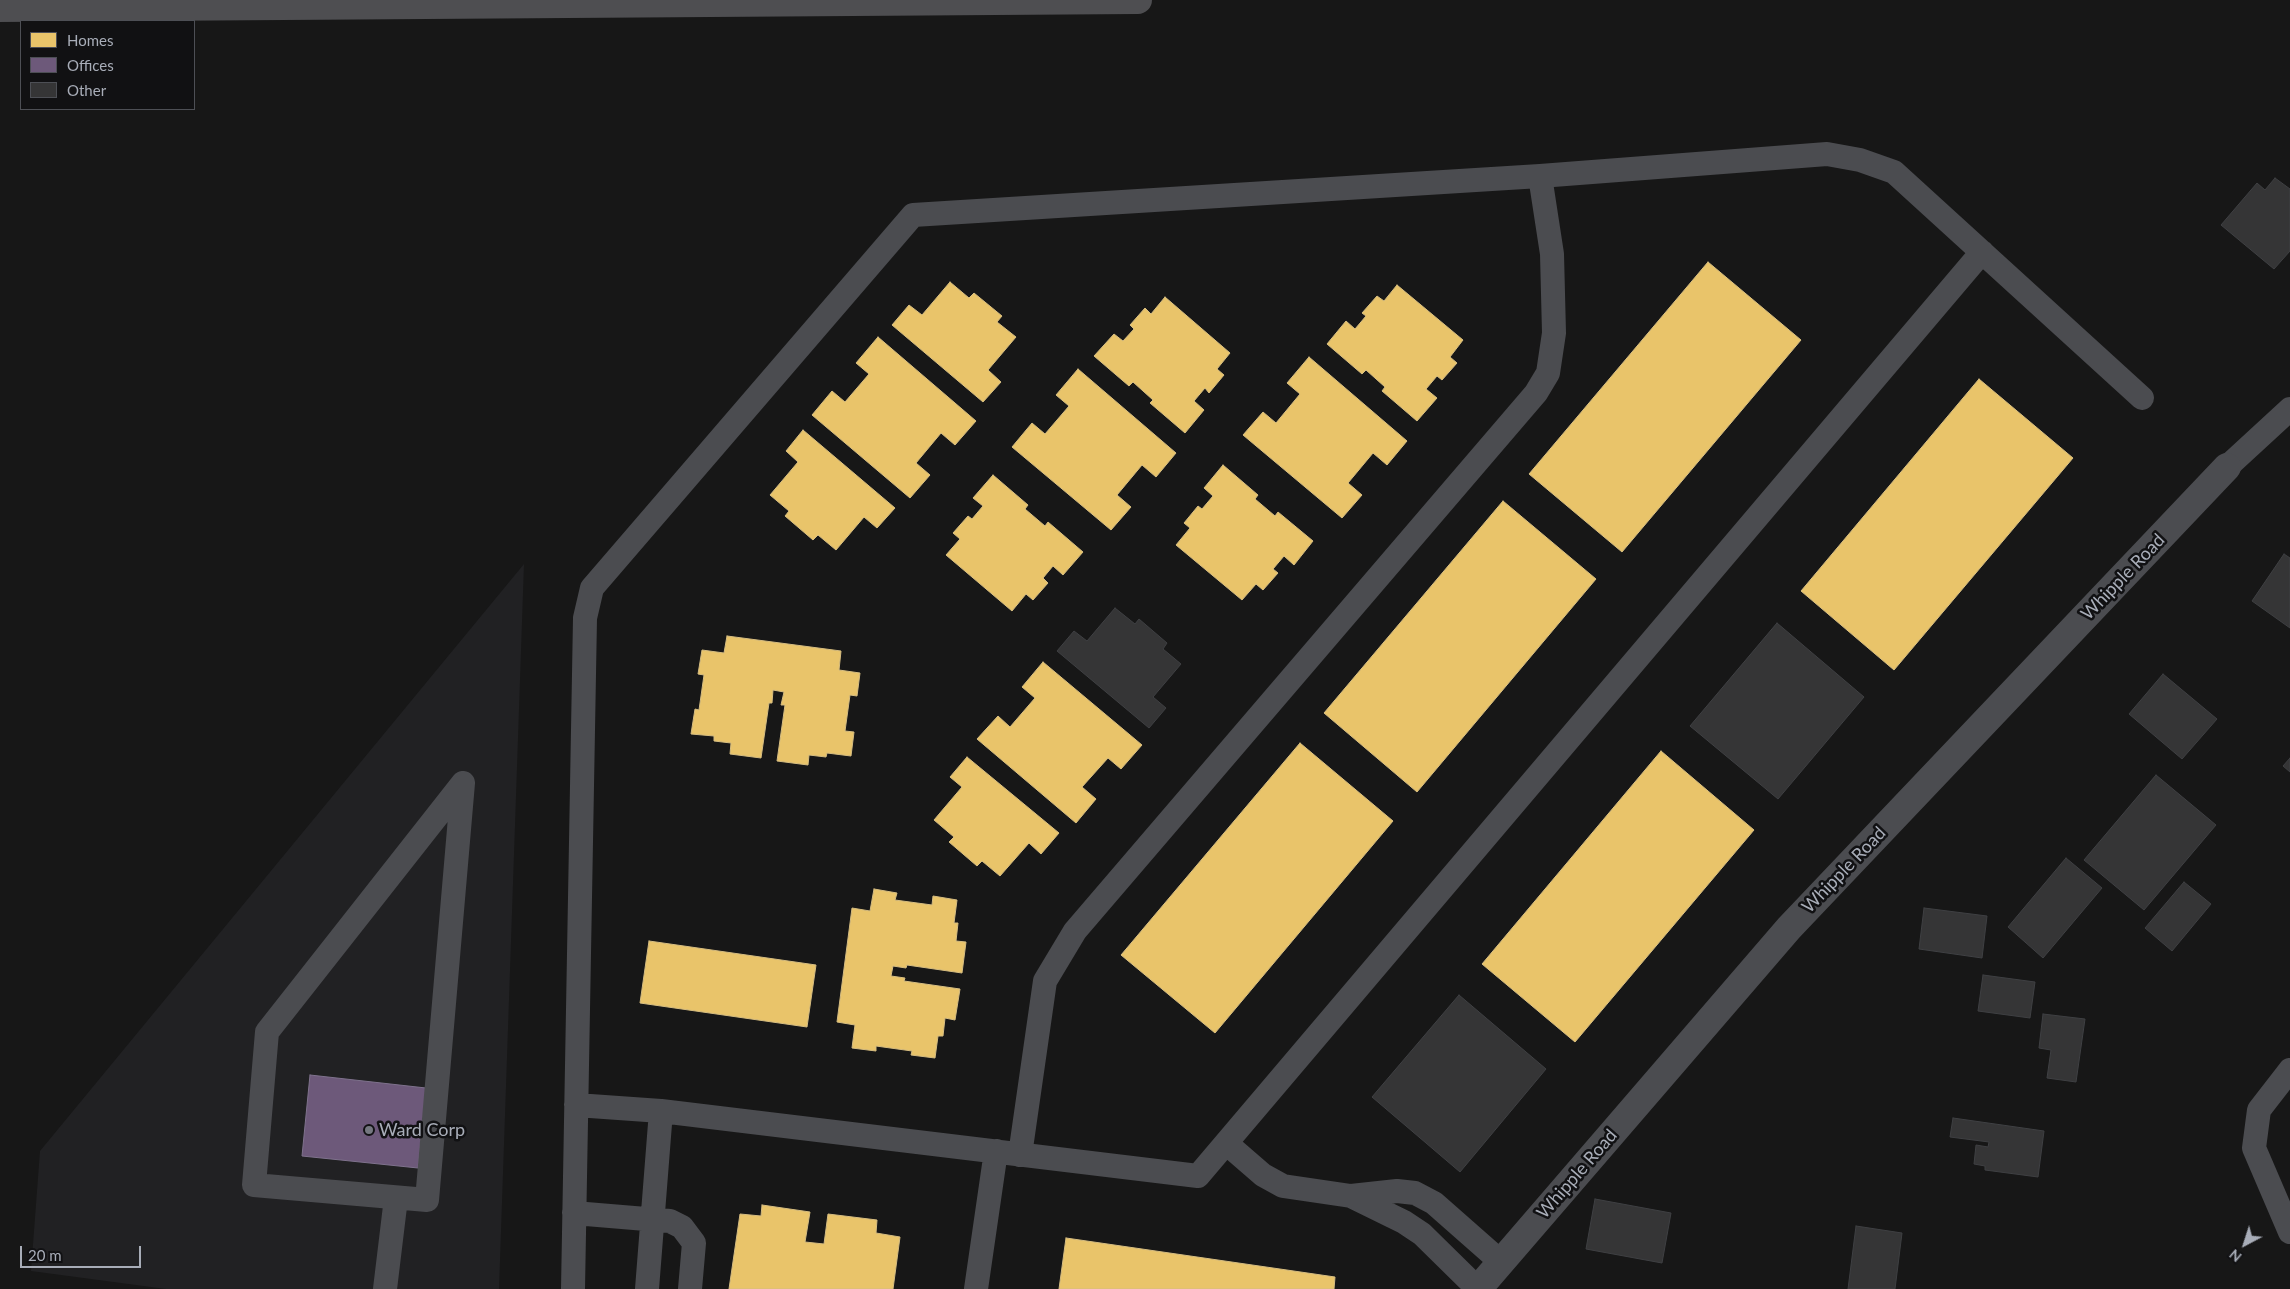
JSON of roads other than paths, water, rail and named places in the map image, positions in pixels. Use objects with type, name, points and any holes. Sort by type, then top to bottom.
[{"type":"highway","points":[[0,8],[1138,0]]},
{"type":"street","name":"Whipple Road","points":[[1478,1289],[1789,928],[2227,467]]},
{"type":"lane","points":[[573,1289],[585,618],[592,588],[913,215],[1540,176],[1827,154],[1860,160],[1894,172],[2142,398]]},
{"type":"lane","points":[[1020,1155],[1045,981],[1075,931],[1536,393],[1548,373],[1554,333],[1552,254],[1540,176]]},
{"type":"lane","points":[[576,1105],[661,1111],[1198,1176],[1982,252]]},
{"type":"lane","points":[[2227,467],[2290,409]]},
{"type":"lane","points":[[463,783],[427,1200],[396,1198],[254,1185],[267,1032],[463,783]]},
{"type":"lane","points":[[2290,1070],[2259,1110],[2254,1148],[2290,1232]]},
{"type":"lane","points":[[647,1289],[661,1111]]},
{"type":"lane","points":[[1226,1143],[1263,1174],[1283,1186],[1351,1196],[1397,1191],[1415,1193],[1434,1203],[1501,1262]]},
{"type":"lane","points":[[976,1289],[996,1151]]},
{"type":"lane","points":[[1351,1196],[1404,1222],[1422,1234],[1478,1289]]},
{"type":"lane","points":[[384,1289],[396,1198]]},
{"type":"lane","points":[[574,1213],[670,1221],[682,1227],[694,1243],[690,1289]]},
{"type":"place","name":"Ward Corp","points":[[369,1130]]}]
